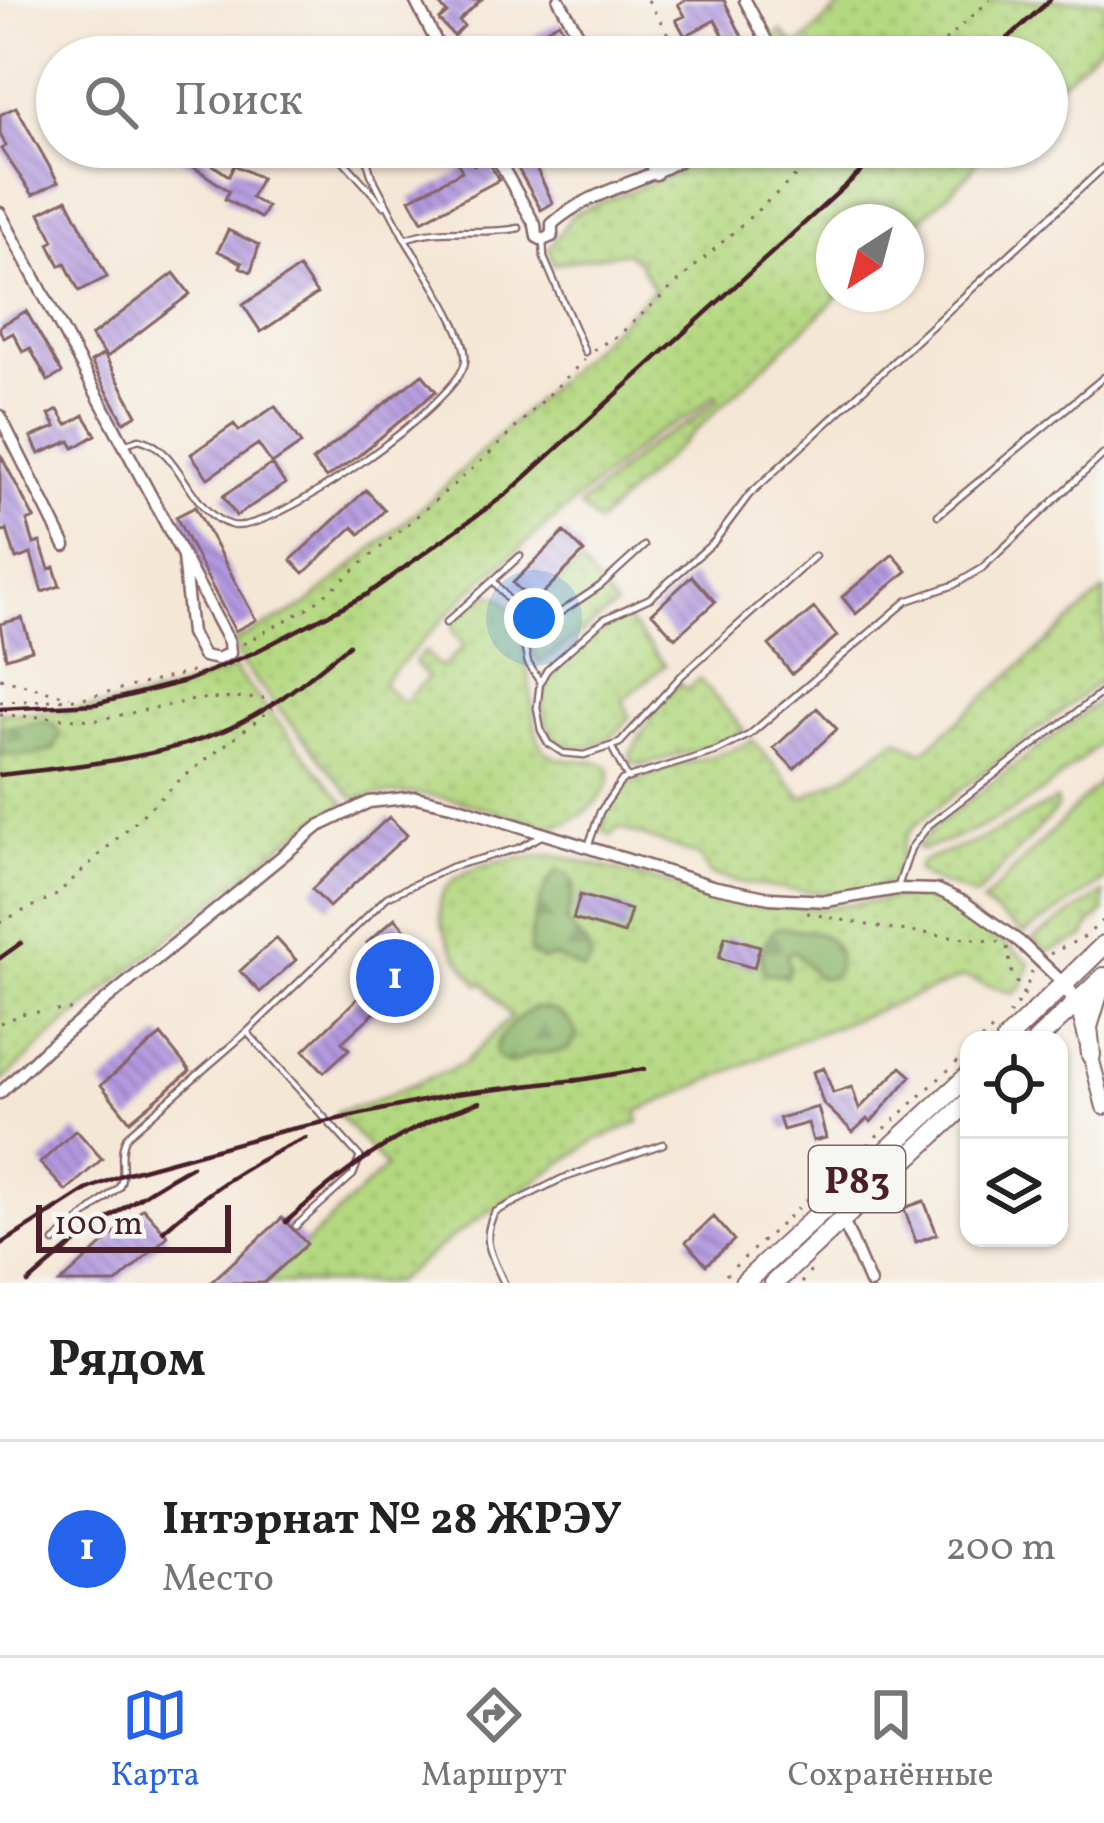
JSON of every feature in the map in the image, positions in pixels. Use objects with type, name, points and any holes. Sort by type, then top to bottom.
[{"type":"highway","points":[[1015,1031],[1104,945]]},
{"type":"highway","points":[[1046,1031],[1104,978]]},
{"type":"highway","points":[[1091,1055],[1088,1027],[1104,978]]},
{"type":"highway","points":[[1068,1035],[1091,1055]]},
{"type":"highway","name":"Р83","points":[[744,1283],[960,1083]]},
{"type":"highway","name":"Р83","points":[[774,1283],[960,1109]]},
{"type":"main road","points":[[1064,984],[1076,1003],[1104,1107]]},
{"type":"street","points":[[415,0],[433,36]]},
{"type":"street","points":[[559,0],[579,36]]},
{"type":"street","points":[[745,0],[765,36]]},
{"type":"street","points":[[503,168],[535,225],[535,235],[543,240],[552,236],[552,224]]},
{"type":"street","points":[[653,168],[656,174]]},
{"type":"street","points":[[552,224],[586,199],[666,168]]},
{"type":"street","points":[[0,213],[183,556],[231,650],[214,660],[203,656],[191,633],[183,556]]},
{"type":"street","points":[[535,225],[543,220],[552,224]]},
{"type":"street","points":[[0,416],[65,546]]},
{"type":"street","points":[[0,1093],[45,1050],[287,850],[337,815],[369,802],[416,797],[712,886],[770,898],[826,901],[897,889],[938,890],[964,902],[1019,942],[1064,984]]},
{"type":"street","points":[[842,1218],[870,1283]]},
{"type":"lane","points":[[815,556],[681,676],[612,748],[574,755],[548,743],[538,720],[540,682],[558,657],[604,619],[650,598],[714,542],[749,495],[1104,167]]},
{"type":"lane","points":[[350,168],[392,215]]},
{"type":"lane","points":[[124,445],[139,439],[158,447],[211,513],[232,526],[253,524],[329,486],[446,395],[465,367],[463,343],[368,168]]},
{"type":"lane","points":[[405,239],[425,233],[519,228]]},
{"type":"lane","points":[[543,240],[544,258],[585,352]]},
{"type":"lane","points":[[938,515],[1104,377]]},
{"type":"lane","points":[[588,849],[604,804],[627,776],[717,751],[748,735],[907,602],[954,586],[981,569],[1104,454]]},
{"type":"lane","points":[[525,636],[599,586],[644,546]]},
{"type":"lane","points":[[446,622],[520,556]]},
{"type":"lane","points":[[493,580],[518,610],[528,663],[540,682]]},
{"type":"lane","points":[[897,889],[911,848],[929,825],[1104,691]]},
{"type":"lane","points":[[612,748],[627,776]]},
{"type":"lane","points":[[54,1242],[119,1187],[124,1174],[120,1155],[128,1135],[247,1032],[387,897],[452,867],[519,848],[545,834]]},
{"type":"lane","points":[[247,1032],[360,1157],[353,1175],[296,1226]]},
{"type":"lane","points":[[504,1283],[487,1246],[486,1234],[495,1212],[561,1179],[663,1144]]},
{"type":"path","points":[[648,0],[669,36]]},
{"type":"path","points":[[950,36],[990,0]]},
{"type":"path","points":[[231,650],[308,608],[354,572],[487,456],[579,367],[585,352],[620,334],[805,168]]},
{"type":"path","points":[[0,702],[78,699],[192,672]]},
{"type":"path","points":[[0,677],[78,699]]},
{"type":"path","points":[[0,715],[97,720],[200,699],[264,698]]},
{"type":"path","points":[[0,922],[56,896],[182,779],[273,708]]},
{"type":"path","points":[[770,898],[794,910],[883,928],[995,940],[1008,947],[1012,974],[1024,995]]},
{"type":"path","points":[[1048,954],[1084,937],[1104,920]]},
{"type":"path","points":[[990,1031],[1024,995],[1033,969]]},
{"type":"path","points":[[36,1012],[44,1012]]},
{"type":"path","points":[[0,1023],[25,1013]]},
{"type":"path","points":[[717,1283],[960,1059]]},
{"type":"green space","points":[[847,0],[1104,0],[1104,42],[1068,75],[1068,36],[809,36]]},
{"type":"green space","points":[[682,168],[972,168],[924,216],[924,204],[816,204],[816,312],[822,312],[597,523],[580,506],[653,442],[692,421],[718,399],[715,395],[691,415],[653,435],[470,591],[382,683],[402,703],[428,678],[414,662],[425,652],[441,668],[464,646],[453,632],[453,623],[477,600],[498,597],[510,608],[519,629],[542,747],[557,758],[594,761],[610,769],[600,798],[574,819],[554,826],[432,796],[407,793],[354,799],[241,663],[234,642],[306,605],[426,504],[654,289],[638,261],[626,252],[553,264],[549,248],[574,213]]},
{"type":"green space","points":[[580,563],[616,607],[538,662],[530,610]]},
{"type":"green space","points":[[1104,591],[1104,678],[915,825],[905,841],[898,871],[882,886],[835,893],[749,884],[710,874],[699,856],[618,827],[612,835],[602,830],[608,808],[639,779],[752,740],[803,798],[850,773],[897,739],[923,752]]},
{"type":"green space","points":[[624,616],[665,665],[623,700],[630,716],[616,733],[584,747],[568,745],[547,724],[546,682],[579,645]]},
{"type":"green space","points":[[233,668],[345,803],[273,852],[0,1083],[0,712],[119,704]]},
{"type":"green space","points":[[699,679],[744,730],[720,743],[643,765],[632,763],[630,755],[651,717],[679,683],[686,690]]},
{"type":"green space","points":[[1104,697],[1104,739],[1061,776],[998,819],[917,848],[932,829]]},
{"type":"green space","points":[[51,723],[61,734],[54,749],[37,755],[0,755],[0,728]]},
{"type":"green space","points":[[1104,778],[1104,881],[1024,934],[982,903]]},
{"type":"green space","points":[[1056,800],[1057,809],[975,897],[917,869],[921,862],[978,841]]},
{"type":"green space","points":[[555,855],[759,906],[817,908],[937,897],[960,908],[1030,963],[1014,994],[964,977],[805,1038],[637,1112],[639,1122],[596,1140],[455,1235],[394,1283],[264,1283],[386,1167],[336,1112],[463,1064],[511,1017],[483,982],[479,985],[442,924],[440,902],[448,885],[489,864]]},
{"type":"green space","points":[[557,871],[568,874],[575,884],[566,922],[588,947],[591,961],[584,971],[556,957],[543,960],[530,953],[537,909]]},
{"type":"green space","points":[[1104,893],[1104,912],[1084,937],[1047,952],[1031,940]]},
{"type":"green space","points":[[779,927],[815,933],[832,942],[839,960],[836,973],[817,977],[794,950],[787,954],[790,968],[785,976],[765,973],[763,947]]},
{"type":"green space","points":[[534,1008],[566,1019],[577,1037],[572,1044],[562,1051],[529,1055],[509,1064],[497,1057],[495,1050],[505,1032]]},
{"type":"building","points":[[446,0],[481,0],[459,21],[464,26],[454,36],[439,20],[447,13],[440,5]]},
{"type":"building","points":[[724,0],[742,36],[724,36],[715,20],[685,36],[676,20],[685,16],[678,4]]},
{"type":"building","points":[[559,22],[567,36],[536,36]]},
{"type":"building","points":[[16,107],[36,143],[36,168],[50,168],[58,182],[33,195],[1,149],[6,146],[0,134],[0,115]]},
{"type":"building","points":[[195,168],[217,168],[229,176],[233,168],[240,168],[261,178],[251,198],[267,207],[261,218],[225,199],[229,191]]},
{"type":"building","points":[[492,168],[499,180],[422,221],[410,199],[462,171]]},
{"type":"building","points":[[518,168],[536,168],[553,203],[541,210]]},
{"type":"building","points":[[67,199],[107,277],[79,291],[49,244],[54,241],[40,213]]},
{"type":"building","points":[[228,230],[259,245],[251,272],[218,251]]},
{"type":"building","points":[[299,268],[317,294],[261,332],[243,305]]},
{"type":"building","points":[[174,273],[190,294],[107,357],[91,336]]},
{"type":"building","points":[[26,311],[62,373],[48,381],[30,348],[23,352],[13,333],[4,338],[0,331],[0,326]]},
{"type":"building","points":[[104,354],[137,415],[124,422],[91,362]]},
{"type":"building","points":[[422,374],[436,391],[326,478],[312,461]]},
{"type":"building","points":[[275,406],[301,444],[272,464],[258,444],[208,478],[191,454],[234,424],[239,431]]},
{"type":"building","points":[[58,410],[67,425],[84,415],[96,435],[74,448],[70,441],[39,454],[31,437],[56,427],[49,415]]},
{"type":"building","points":[[0,454],[34,518],[27,521],[34,544],[40,542],[60,586],[42,592],[31,554],[16,559],[7,530],[0,533]]},
{"type":"building","points":[[272,464],[285,484],[236,516],[223,496]]},
{"type":"building","points":[[366,490],[385,510],[360,534],[353,527],[304,573],[291,560]]},
{"type":"building","points":[[195,507],[256,620],[235,631],[176,517]]},
{"type":"building","points":[[564,532],[584,552],[533,603],[513,583]]},
{"type":"building","points":[[893,554],[907,571],[856,614],[842,597]]},
{"type":"building","points":[[692,576],[715,602],[675,638],[652,613]]},
{"type":"building","points":[[814,608],[837,636],[792,674],[769,645]]},
{"type":"building","points":[[22,618],[32,650],[6,658],[0,624]]},
{"type":"building","points":[[817,708],[837,729],[794,769],[774,748]]},
{"type":"building","points":[[389,817],[407,835],[329,907],[312,889]]},
{"type":"building","points":[[580,895],[631,910],[624,934],[573,919]]},
{"type":"building","points":[[395,918],[436,965],[419,981],[415,976],[342,1042],[349,1049],[324,1072],[304,1050],[389,968],[367,943]]},
{"type":"building","points":[[725,936],[760,946],[754,968],[719,958]]},
{"type":"building","points":[[276,938],[296,960],[260,992],[240,971]]},
{"type":"building","points":[[161,1035],[190,1071],[130,1121],[101,1085]]},
{"type":"building","points":[[901,1067],[911,1076],[871,1122],[867,1119],[853,1132],[823,1103],[813,1072],[824,1068],[833,1093],[852,1087],[859,1109]]},
{"type":"building","points":[[818,1107],[826,1138],[813,1141],[808,1123],[783,1130],[779,1118]]},
{"type":"building","points":[[76,1130],[102,1159],[66,1191],[40,1163]]},
{"type":"building","points":[[924,1201],[937,1234],[916,1242],[904,1208]]},
{"type":"building","points":[[143,1208],[168,1236],[116,1283],[60,1283]]},
{"type":"building","points":[[714,1217],[734,1240],[706,1265],[686,1242]]},
{"type":"building","points":[[282,1218],[307,1244],[264,1283],[210,1283]]},
{"type":"railway","points":[[1010,36],[1050,0]]},
{"type":"railway","points":[[0,709],[96,704],[186,681],[253,653],[366,595],[508,493],[865,168]]},
{"type":"railway","points":[[0,775],[138,756],[218,733],[270,706],[349,645]]},
{"type":"railway","points":[[0,958],[21,943]]},
{"type":"railway","points":[[573,1081],[644,1069]]},
{"type":"railway","points":[[0,1245],[86,1190],[124,1174],[282,1131],[455,1094],[585,1079]]},
{"type":"railway","points":[[286,1222],[376,1151],[426,1123],[480,1102]]},
{"type":"railway","points":[[163,1231],[231,1178],[306,1138]]},
{"type":"railway","points":[[28,1283],[107,1220],[192,1166]]},
{"type":"place","name":"Інтэрнат № 28 ЖРЭУ","points":[[395,978]]}]
